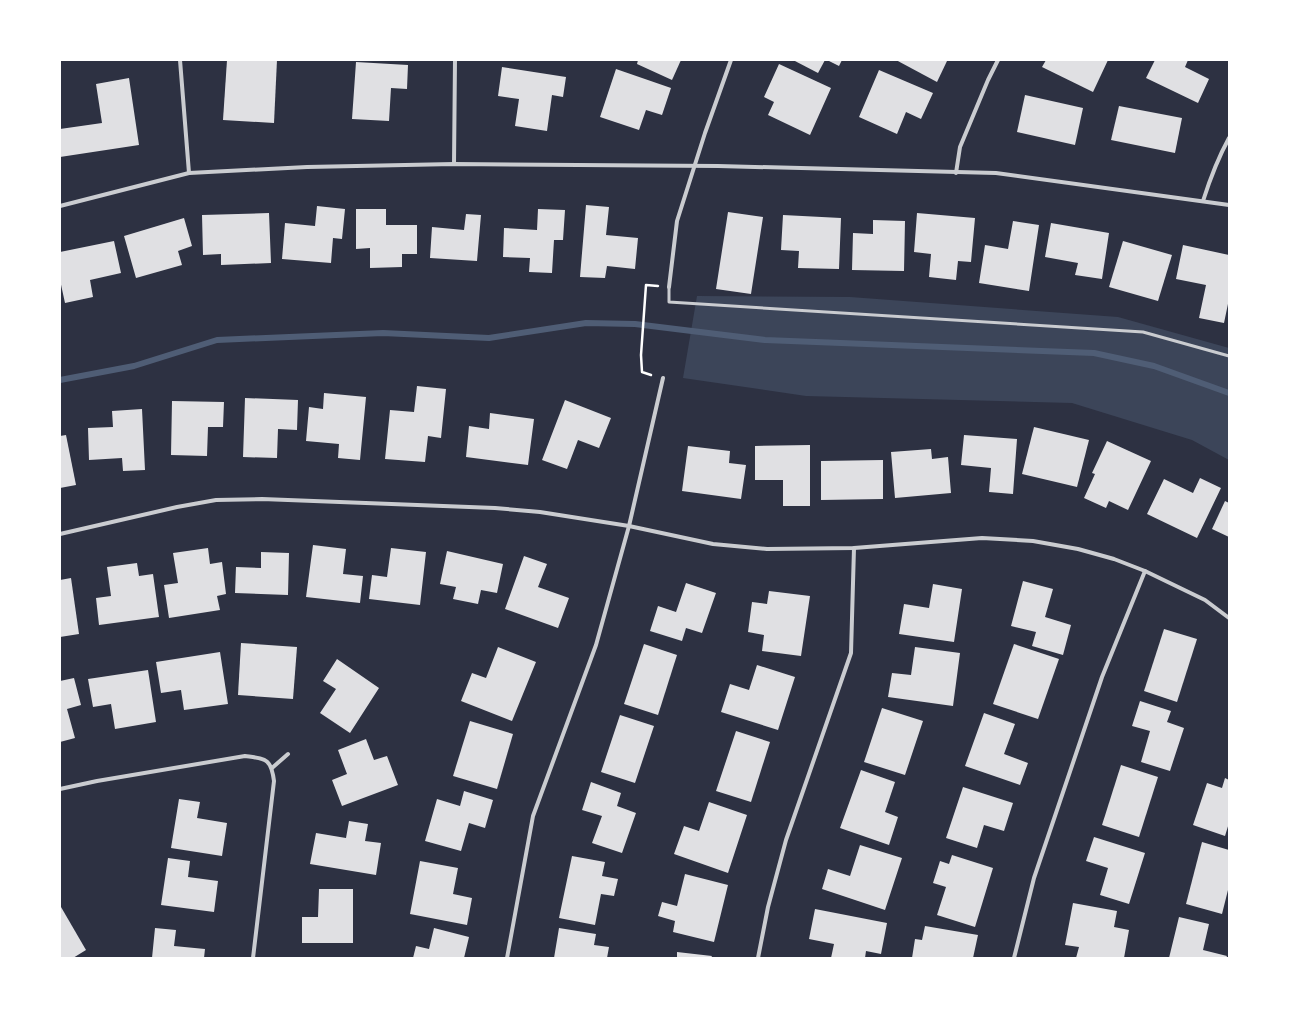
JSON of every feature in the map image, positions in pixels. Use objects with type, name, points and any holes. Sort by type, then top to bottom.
[{"type":"street","points":[[180,60],[189,173]]},
{"type":"street","points":[[454,164],[455,60]]},
{"type":"street","points":[[669,287],[677,221],[731,60]]},
{"type":"street","points":[[956,173],[960,147],[998,60]]},
{"type":"street","points":[[1203,201],[1221,152],[1229,138]]},
{"type":"street","points":[[60,206],[189,173],[308,166],[454,164],[695,165],[996,173],[1229,205]]},
{"type":"street","points":[[507,958],[533,816],[596,646],[629,526],[663,378]]},
{"type":"street","points":[[60,534],[177,507],[216,500],[262,499],[495,508],[540,512],[629,526],[713,544],[767,549],[854,548],[982,538],[1033,541],[1078,549],[1114,559],[1145,571],[1205,600],[1229,618]]},
{"type":"street","points":[[758,958],[768,907],[786,840],[851,653],[854,548]]},
{"type":"street","points":[[1014,958],[1034,878],[1102,677],[1145,571]]},
{"type":"street","points":[[272,768],[288,754]]},
{"type":"street","points":[[60,789],[96,781],[245,756],[264,759],[272,768],[274,781],[253,958]]},
{"type":"lane","points":[[669,287],[669,302],[1143,332],[1229,356]]},
{"type":"path","points":[[663,378],[642,372],[646,285],[669,287]]},
{"type":"shaded area","points":[[697,296],[850,297],[1118,317],[1229,348],[1229,460],[1192,440],[1072,403],[806,396],[683,378]]},
{"type":"building","points":[[227,60],[277,60],[274,123],[223,120]]},
{"type":"building","points":[[638,60],[681,60],[672,80],[637,64]]},
{"type":"building","points":[[793,60],[825,60],[818,73]]},
{"type":"building","points":[[827,60],[842,60],[839,66]]},
{"type":"building","points":[[896,60],[944,60],[947,61],[937,82]]},
{"type":"building","points":[[1046,60],[1108,60],[1093,92],[1042,67]]},
{"type":"building","points":[[1155,60],[1188,60],[1185,67],[1209,79],[1198,103],[1146,78]]},
{"type":"building","points":[[356,62],[408,65],[407,89],[391,88],[389,121],[352,119]]},
{"type":"building","points":[[779,64],[831,88],[810,135],[768,115],[774,102],[764,97]]},
{"type":"building","points":[[502,67],[566,77],[563,97],[552,95],[547,131],[515,126],[519,99],[498,96]]},
{"type":"building","points":[[616,69],[671,88],[662,115],[646,110],[639,130],[600,117]]},
{"type":"building","points":[[879,70],[933,93],[921,119],[906,112],[897,134],[859,117]]},
{"type":"building","points":[[129,78],[139,145],[60,157],[60,129],[102,123],[96,84]]},
{"type":"building","points":[[1025,95],[1083,108],[1075,145],[1017,132]]},
{"type":"building","points":[[1119,106],[1182,118],[1175,153],[1111,140]]},
{"type":"building","points":[[586,205],[609,207],[606,235],[638,238],[635,269],[607,266],[605,278],[580,277]]},
{"type":"building","points":[[317,206],[345,209],[342,239],[333,238],[331,263],[282,259],[285,223],[315,226]]},
{"type":"building","points":[[356,209],[386,209],[386,225],[417,225],[417,254],[402,254],[402,267],[370,268],[370,248],[356,249]]},
{"type":"building","points":[[538,209],[565,210],[563,240],[554,240],[552,273],[529,272],[530,258],[503,257],[504,228],[537,230]]},
{"type":"building","points":[[728,212],[763,217],[751,294],[716,289]]},
{"type":"building","points":[[269,213],[271,263],[221,265],[221,254],[203,255],[202,215]]},
{"type":"building","points":[[917,213],[975,218],[971,262],[958,261],[956,280],[929,277],[931,254],[914,252]]},
{"type":"building","points":[[466,214],[481,215],[477,261],[430,258],[432,227],[464,230]]},
{"type":"building","points":[[783,215],[841,218],[839,269],[798,268],[799,251],[781,250]]},
{"type":"building","points":[[184,218],[192,246],[178,251],[182,265],[136,278],[124,236]]},
{"type":"building","points":[[873,220],[905,221],[904,271],[852,270],[853,233],[873,234]]},
{"type":"building","points":[[1013,221],[1039,225],[1029,291],[979,283],[985,245],[1008,249]]},
{"type":"building","points":[[1051,223],[1109,233],[1102,279],[1075,275],[1078,263],[1045,257]]},
{"type":"building","points":[[114,241],[121,273],[90,280],[93,297],[65,303],[60,280],[60,252]]},
{"type":"building","points":[[1123,241],[1172,255],[1158,301],[1109,287]]},
{"type":"building","points":[[1183,245],[1229,255],[1229,299],[1224,323],[1199,318],[1206,285],[1176,279]]},
{"type":"building","points":[[417,386],[446,389],[441,438],[428,436],[425,462],[385,459],[390,410],[414,412]]},
{"type":"building","points":[[324,393],[366,397],[360,460],[338,458],[339,444],[306,441],[309,407],[323,409]]},
{"type":"building","points":[[245,398],[298,400],[297,430],[278,429],[277,458],[243,457]]},
{"type":"building","points":[[565,400],[611,418],[599,448],[578,440],[567,469],[542,460]]},
{"type":"building","points":[[172,401],[224,402],[223,427],[208,427],[207,456],[171,455]]},
{"type":"building","points":[[142,409],[145,470],[123,471],[122,458],[89,460],[88,428],[113,427],[112,411]]},
{"type":"building","points":[[490,413],[534,419],[528,465],[466,457],[469,426],[489,429]]},
{"type":"building","points":[[1034,427],[1089,440],[1077,487],[1022,474]]},
{"type":"building","points":[[66,435],[76,485],[60,488],[60,436]]},
{"type":"building","points":[[964,435],[1017,439],[1013,494],[989,492],[991,468],[961,465]]},
{"type":"building","points":[[1107,441],[1151,461],[1128,510],[1109,501],[1106,508],[1084,498],[1095,474],[1092,473]]},
{"type":"building","points":[[810,445],[810,506],[783,506],[783,480],[755,480],[755,446]]},
{"type":"building","points":[[688,446],[730,451],[729,463],[746,465],[741,499],[682,491]]},
{"type":"building","points":[[931,449],[932,459],[948,457],[951,493],[895,498],[891,452]]},
{"type":"building","points":[[883,460],[883,499],[821,500],[821,461]]},
{"type":"building","points":[[1200,478],[1221,488],[1197,538],[1147,514],[1164,479],[1193,493]]},
{"type":"building","points":[[1225,501],[1229,503],[1229,537],[1212,529]]},
{"type":"building","points":[[313,545],[346,549],[343,574],[363,576],[360,603],[306,597]]},
{"type":"building","points":[[208,548],[210,564],[222,562],[226,594],[217,596],[220,610],[169,618],[164,585],[178,583],[173,553]]},
{"type":"building","points":[[391,548],[426,552],[420,605],[369,599],[372,575],[387,577]]},
{"type":"building","points":[[447,551],[503,564],[497,593],[481,590],[478,604],[453,599],[456,587],[440,584]]},
{"type":"building","points":[[261,552],[289,553],[288,595],[235,593],[236,567],[261,568]]},
{"type":"building","points":[[524,556],[547,564],[538,587],[569,598],[558,628],[505,609]]},
{"type":"building","points":[[137,563],[139,576],[153,574],[159,617],[99,625],[96,598],[111,596],[107,567]]},
{"type":"building","points":[[71,578],[79,634],[60,637],[60,580]]},
{"type":"building","points":[[1023,581],[1053,589],[1045,617],[1071,625],[1063,655],[1032,646],[1036,632],[1011,626]]},
{"type":"building","points":[[686,583],[716,593],[702,633],[686,628],[682,641],[650,631],[658,606],[676,612]]},
{"type":"building","points":[[933,584],[962,589],[954,642],[899,634],[904,604],[929,608]]},
{"type":"building","points":[[769,591],[810,596],[801,656],[762,651],[764,635],[748,632],[752,602],[767,604]]},
{"type":"building","points":[[1164,629],[1197,639],[1177,702],[1144,691]]},
{"type":"building","points":[[241,643],[297,647],[293,699],[238,695]]},
{"type":"building","points":[[644,644],[677,655],[658,715],[624,704]]},
{"type":"building","points":[[1014,644],[1059,659],[1038,719],[993,704]]},
{"type":"building","points":[[498,647],[536,662],[512,721],[461,701],[472,673],[486,678]]},
{"type":"building","points":[[915,647],[960,653],[953,706],[888,697],[892,673],[911,675]]},
{"type":"building","points":[[220,652],[228,704],[184,710],[181,690],[161,693],[156,662]]},
{"type":"building","points":[[337,659],[379,688],[350,733],[320,713],[336,689],[323,681]]},
{"type":"building","points":[[757,665],[795,677],[778,730],[721,712],[730,684],[749,690]]},
{"type":"building","points":[[148,670],[156,722],[115,729],[111,704],[93,707],[88,679]]},
{"type":"building","points":[[74,678],[81,705],[67,709],[75,738],[60,742],[60,681]]},
{"type":"building","points":[[1140,701],[1171,711],[1167,722],[1184,728],[1170,771],[1141,762],[1150,731],[1132,726]]},
{"type":"building","points":[[882,708],[923,721],[905,775],[864,762]]},
{"type":"building","points":[[984,713],[1015,724],[1004,754],[1028,763],[1020,785],[965,766]]},
{"type":"building","points":[[620,715],[654,726],[635,783],[601,772]]},
{"type":"building","points":[[470,721],[513,734],[497,789],[453,776]]},
{"type":"building","points":[[736,731],[770,742],[751,802],[716,791]]},
{"type":"building","points":[[366,739],[374,760],[387,756],[398,785],[342,806],[332,780],[347,774],[338,750]]},
{"type":"building","points":[[1121,765],[1158,777],[1139,837],[1102,825]]},
{"type":"building","points":[[861,770],[895,782],[885,812],[898,817],[889,845],[840,828]]},
{"type":"building","points":[[1225,778],[1229,780],[1229,823],[1225,836],[1193,825],[1207,783],[1222,788]]},
{"type":"building","points":[[591,782],[621,793],[617,806],[636,813],[622,853],[592,843],[602,816],[582,810]]},
{"type":"building","points":[[963,787],[1013,803],[1004,831],[984,825],[977,848],[946,838]]},
{"type":"building","points":[[464,791],[493,800],[485,828],[469,823],[461,851],[425,841],[437,799],[460,806]]},
{"type":"building","points":[[179,799],[200,802],[197,818],[227,823],[222,856],[171,848]]},
{"type":"building","points":[[709,802],[747,815],[728,873],[674,854],[684,826],[699,831]]},
{"type":"building","points":[[349,821],[368,824],[365,841],[381,843],[376,875],[310,864],[316,833],[346,838]]},
{"type":"building","points":[[1094,837],[1145,853],[1129,904],[1100,895],[1108,868],[1086,861]]},
{"type":"building","points":[[1202,842],[1229,850],[1229,886],[1222,914],[1186,904]]},
{"type":"building","points":[[860,845],[902,858],[885,910],[822,889],[828,869],[850,876]]},
{"type":"building","points":[[952,855],[993,868],[975,927],[937,915],[946,887],[933,883],[940,861],[949,864]]},
{"type":"building","points":[[572,856],[605,862],[602,876],[618,879],[614,896],[601,894],[595,925],[559,918]]},
{"type":"building","points":[[168,858],[190,861],[188,877],[218,881],[214,912],[161,905]]},
{"type":"building","points":[[420,861],[458,868],[453,894],[472,898],[467,925],[410,914]]},
{"type":"building","points":[[685,874],[728,885],[714,942],[673,932],[675,921],[658,916],[662,902],[677,906]]},
{"type":"building","points":[[319,889],[353,889],[353,943],[302,943],[302,917],[318,917]]},
{"type":"building","points":[[1073,903],[1117,911],[1114,927],[1129,930],[1124,958],[1076,958],[1079,947],[1065,945]]},
{"type":"building","points":[[61,907],[86,950],[73,958],[60,958]]},
{"type":"building","points":[[815,909],[887,923],[881,954],[866,951],[865,958],[831,958],[834,944],[809,939]]},
{"type":"building","points":[[1179,917],[1209,924],[1203,950],[1227,956],[1226,958],[1169,958]]},
{"type":"building","points":[[925,926],[978,935],[973,958],[912,958],[915,939],[922,940]]},
{"type":"building","points":[[155,928],[176,930],[174,946],[205,949],[204,958],[152,958]]},
{"type":"building","points":[[434,928],[469,937],[464,958],[413,958],[416,946],[429,949]]},
{"type":"building","points":[[559,928],[596,934],[594,945],[609,947],[607,958],[554,958]]},
{"type":"building","points":[[677,952],[712,956],[711,958],[677,958]]},
{"type":"waterway","points":[[60,380],[134,366],[217,340],[383,333],[489,338],[586,323],[635,324],[765,340],[1094,353],[1154,366],[1229,393]]}]
